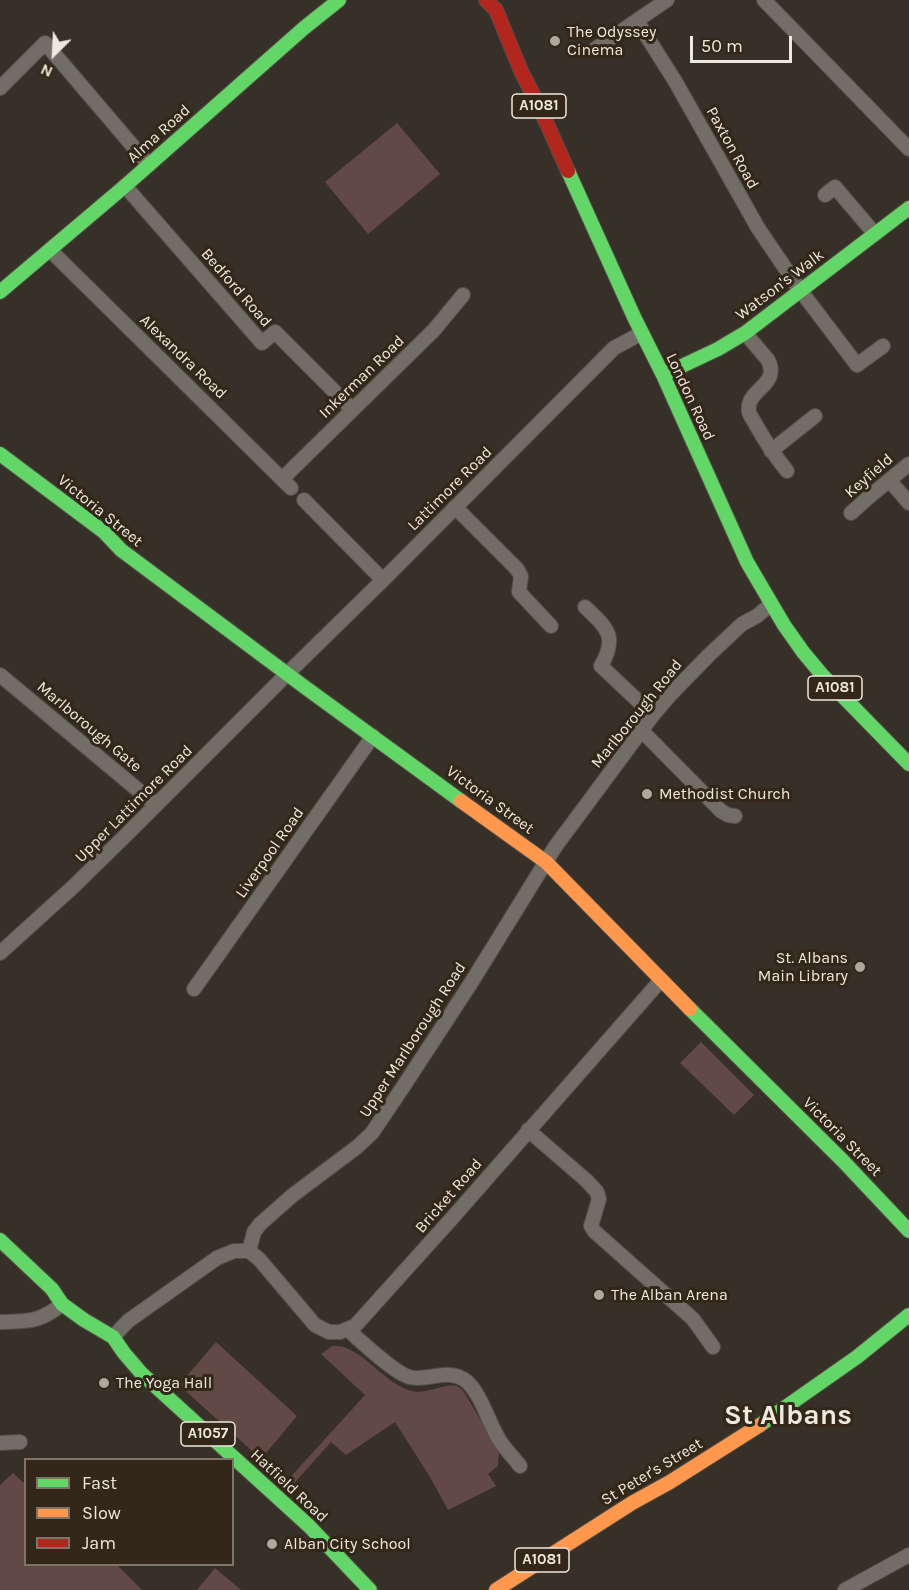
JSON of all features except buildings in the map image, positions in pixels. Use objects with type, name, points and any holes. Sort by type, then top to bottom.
[{"type":"main road","name":"Alma Road","points":[[0,292],[339,0]]},
{"type":"main road","name":"London Road","points":[[492,3],[521,71],[663,375],[747,562],[790,634],[823,676],[909,764]]},
{"type":"main road","name":"Watson's Walk","points":[[663,375],[718,350],[745,333],[909,208]]},
{"type":"main road","name":"Victoria Street","points":[[0,454],[104,532],[122,550],[287,674],[546,862],[843,1161],[909,1231]]},
{"type":"main road","name":"Hatfield Road","points":[[0,1239],[52,1289],[62,1304],[84,1320],[113,1336],[142,1374],[309,1526],[370,1590]]},
{"type":"main road","name":"St Peter's Street","points":[[496,1590],[632,1503],[743,1436],[857,1357],[909,1315]]},
{"type":"street","points":[[595,49],[667,0]]},
{"type":"street","points":[[764,0],[909,149]]},
{"type":"street","name":"Paxton Road","points":[[637,21],[675,81],[758,228],[800,290],[857,365],[883,346]]},
{"type":"street","points":[[0,88],[45,42],[149,165]]},
{"type":"street","name":"Bedford Road","points":[[125,186],[262,343],[275,332],[352,409]]},
{"type":"street","points":[[825,195],[835,187],[874,234]]},
{"type":"street","name":"Alexandra Road","points":[[50,250],[287,484]]},
{"type":"street","name":"Inkerman Road","points":[[287,484],[352,409],[434,330],[463,295]]},
{"type":"street","name":"Lattimore Road","points":[[287,674],[614,348],[642,333]]},
{"type":"street","points":[[745,333],[771,365],[767,382],[752,397],[749,413],[771,451],[787,471]]},
{"type":"street","points":[[771,451],[815,417]]},
{"type":"street","name":"Keyfield","points":[[851,513],[909,464]]},
{"type":"street","points":[[889,480],[909,502]]},
{"type":"street","points":[[304,500],[383,580]]},
{"type":"street","points":[[455,507],[517,569],[521,576],[519,592],[551,626]]},
{"type":"street","name":"Marlborough Road","points":[[546,862],[641,730],[670,695],[741,624],[757,616],[771,604]]},
{"type":"street","points":[[585,607],[603,624],[608,634],[610,644],[601,666],[653,715]]},
{"type":"street","name":"Upper Lattimore Road","points":[[0,953],[74,886],[287,674]]},
{"type":"street","name":"Marlborough Gate","points":[[0,675],[156,805]]},
{"type":"street","points":[[641,730],[721,811],[735,816]]},
{"type":"street","name":"Liverpool Road","points":[[194,989],[373,736]]},
{"type":"street","name":"Upper Marlborough Road","points":[[249,1251],[254,1232],[260,1224],[372,1133],[476,975],[546,862]]},
{"type":"street","name":"Bricket Road","points":[[347,1329],[360,1321],[380,1299],[661,980]]},
{"type":"street","points":[[528,1130],[597,1192],[599,1199],[591,1226],[594,1231],[693,1319],[713,1347]]},
{"type":"street","points":[[113,1336],[128,1321],[217,1258],[234,1251],[249,1251],[259,1259],[315,1325],[329,1332],[347,1329],[399,1373],[417,1378],[450,1374],[466,1381],[475,1392],[500,1440],[520,1466]]},
{"type":"street","points":[[0,1322],[31,1321],[50,1314],[62,1304]]},
{"type":"street","points":[[0,1443],[20,1442]]},
{"type":"street","points":[[845,1590],[909,1555]]},
{"type":"shaded area","points":[[397,123],[440,174],[368,234],[325,182]]},
{"type":"shaded area","points":[[701,1042],[754,1095],[734,1115],[680,1063]]},
{"type":"shaded area","points":[[216,1342],[297,1416],[261,1459],[179,1385]]},
{"type":"shaded area","points":[[332,1346],[343,1347],[354,1352],[395,1383],[412,1391],[457,1386],[464,1392],[499,1451],[498,1466],[488,1474],[496,1486],[448,1510],[395,1422],[346,1455],[331,1442],[290,1488],[285,1483],[365,1395],[321,1354]]},
{"type":"shaded area","points":[[13,1473],[24,1483],[24,1566],[118,1566],[142,1590],[0,1590],[0,1485]]},
{"type":"shaded area","points":[[215,1568],[241,1590],[197,1590]]},
{"type":"traffic: fast","points":[[0,292],[339,0]]},
{"type":"traffic: fast","points":[[568,171],[747,562],[784,625],[803,652],[823,676],[909,764]]},
{"type":"traffic: fast","points":[[663,375],[718,349],[745,333],[909,208]]},
{"type":"traffic: fast","points":[[0,454],[104,532],[121,550],[461,801]]},
{"type":"traffic: fast","points":[[690,1009],[843,1161],[909,1231]]},
{"type":"traffic: fast","points":[[0,1240],[52,1289],[62,1304],[113,1337],[142,1374],[309,1526],[370,1590]]},
{"type":"traffic: fast","points":[[760,1425],[857,1357],[909,1315]]},
{"type":"traffic: slow","points":[[461,801],[546,862],[690,1009]]},
{"type":"traffic: slow","points":[[496,1590],[760,1425]]},
{"type":"traffic: jam","points":[[486,0],[496,10],[521,71],[568,171]]},
{"type":"place","name":"The Odyssey Cinema","points":[[555,41]]},
{"type":"place","name":"Methodist Church","points":[[647,794]]},
{"type":"place","name":"St. Albans Main Library","points":[[860,967]]},
{"type":"place","name":"The Alban Arena","points":[[599,1295]]},
{"type":"place","name":"The Yoga Hall","points":[[104,1383]]},
{"type":"place","name":"Alban City School","points":[[272,1544]]},
{"type":"district","name":"St Albans","points":[[788,1416]]}]
